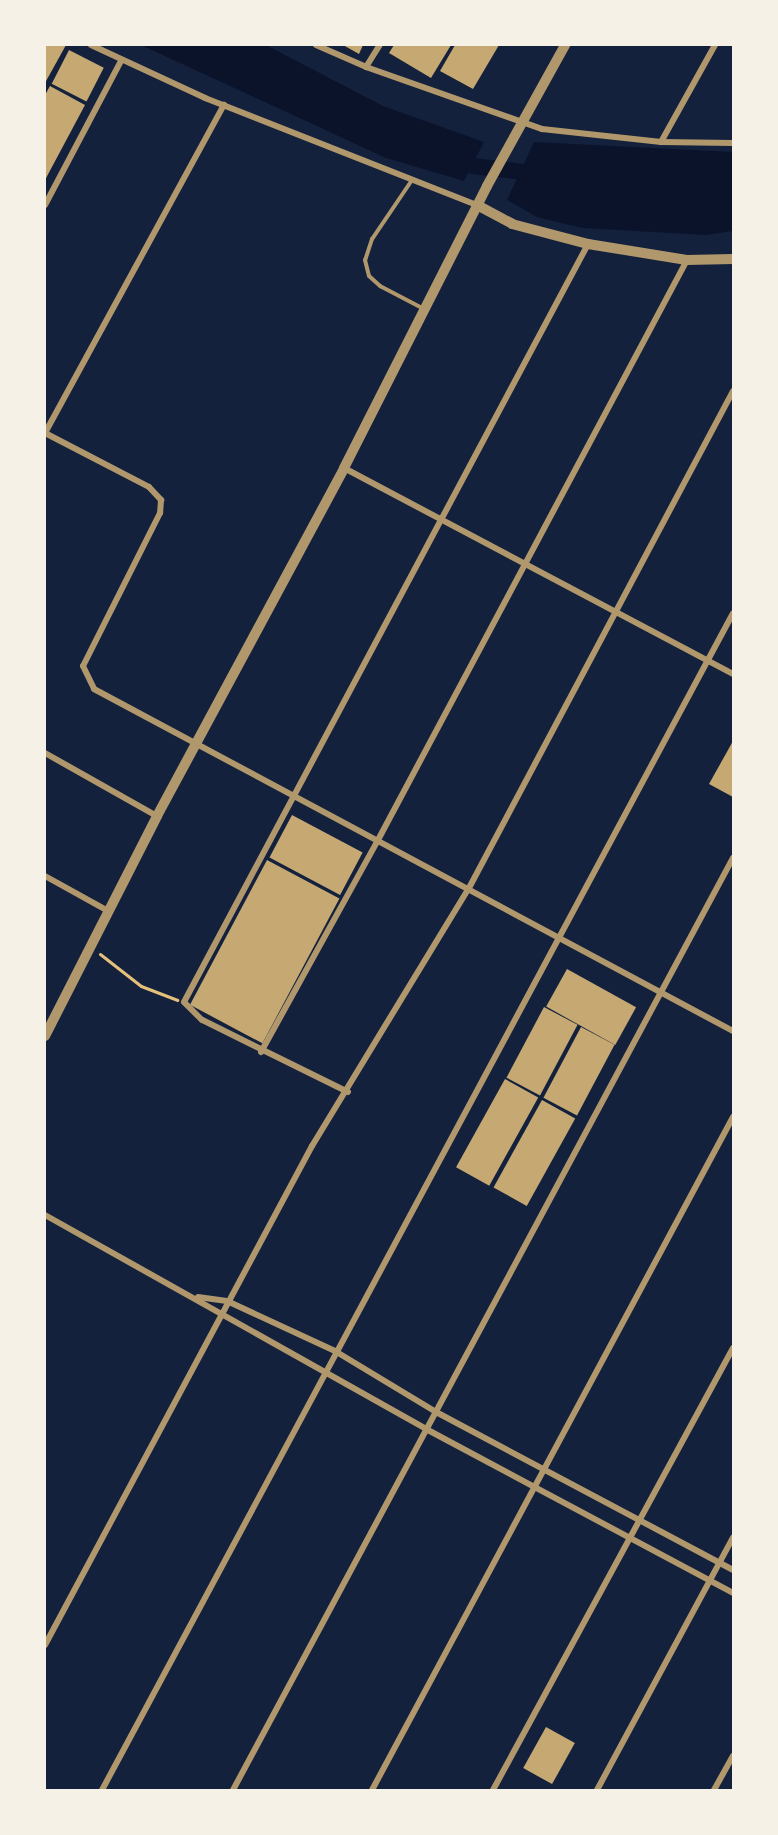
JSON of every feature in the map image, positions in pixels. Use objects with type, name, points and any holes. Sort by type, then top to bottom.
[{"type":"street","points":[[91,45],[121,61],[224,105],[477,205],[512,224],[588,244],[687,260],[733,259]]},
{"type":"street","points":[[316,45],[366,67],[521,123],[661,142],[733,143]]},
{"type":"street","points":[[366,67],[380,45]]},
{"type":"street","points":[[45,1036],[111,912],[157,816],[344,468],[477,205],[565,45]]},
{"type":"street","points":[[661,142],[715,45]]},
{"type":"street","points":[[45,205],[121,61]]},
{"type":"street","points":[[224,105],[45,433],[149,487],[161,500],[160,513],[82,666],[83,673],[94,689],[562,937],[733,1031]]},
{"type":"street","points":[[348,1092],[261,1052],[202,1020],[184,1002],[588,244]]},
{"type":"street","points":[[261,1052],[378,840],[687,260]]},
{"type":"street","points":[[45,1645],[220,1314],[312,1146],[348,1092],[469,888],[733,391]]},
{"type":"street","points":[[344,468],[733,674]]},
{"type":"street","points":[[102,1790],[335,1351],[562,937],[733,613]]},
{"type":"street","points":[[45,753],[157,816]]},
{"type":"street","points":[[233,1790],[733,858]]},
{"type":"street","points":[[45,876],[111,912]]},
{"type":"street","points":[[372,1790],[733,1117]]},
{"type":"street","points":[[45,1215],[195,1297],[220,1314],[426,1429],[733,1593]]},
{"type":"street","points":[[195,1297],[227,1301],[335,1351],[436,1412],[733,1570]]},
{"type":"street","points":[[493,1790],[733,1348]]},
{"type":"street","points":[[597,1790],[733,1537]]},
{"type":"street","points":[[714,1790],[733,1756]]},
{"type":"lane","points":[[413,180],[372,239],[365,261],[369,276],[380,286],[424,309]]},
{"type":"path","points":[[92,949],[141,986],[184,1002]]},
{"type":"water","points":[[141,45],[266,45],[383,106],[484,142],[464,181],[386,158]]},
{"type":"water","points":[[534,142],[733,152],[733,231],[706,235],[582,228],[537,217],[507,200]]},
{"type":"building","points":[[45,45],[66,45],[45,83]]},
{"type":"building","points":[[343,45],[363,45],[359,54]]},
{"type":"building","points":[[394,45],[451,45],[431,78],[389,53]]},
{"type":"building","points":[[455,45],[499,45],[473,89],[440,71]]},
{"type":"building","points":[[69,50],[104,68],[86,102],[52,84]]},
{"type":"building","points":[[50,86],[85,105],[45,180],[45,95]]},
{"type":"building","points":[[733,741],[733,797],[709,784]]},
{"type":"building","points":[[292,815],[363,853],[340,895],[269,857]]},
{"type":"building","points":[[267,860],[339,898],[262,1043],[190,1005]]},
{"type":"building","points":[[567,969],[636,1007],[615,1045],[546,1007]]},
{"type":"building","points":[[544,1007],[578,1025],[540,1095],[506,1078]]},
{"type":"building","points":[[581,1027],[615,1045],[577,1115],[543,1098]]},
{"type":"building","points":[[505,1079],[538,1097],[489,1186],[456,1167]]},
{"type":"building","points":[[542,1100],[575,1118],[527,1206],[494,1187]]},
{"type":"building","points":[[546,1727],[575,1743],[552,1784],[523,1768]]},
{"type":"waterway","points":[[455,157],[473,166],[540,174]]}]
